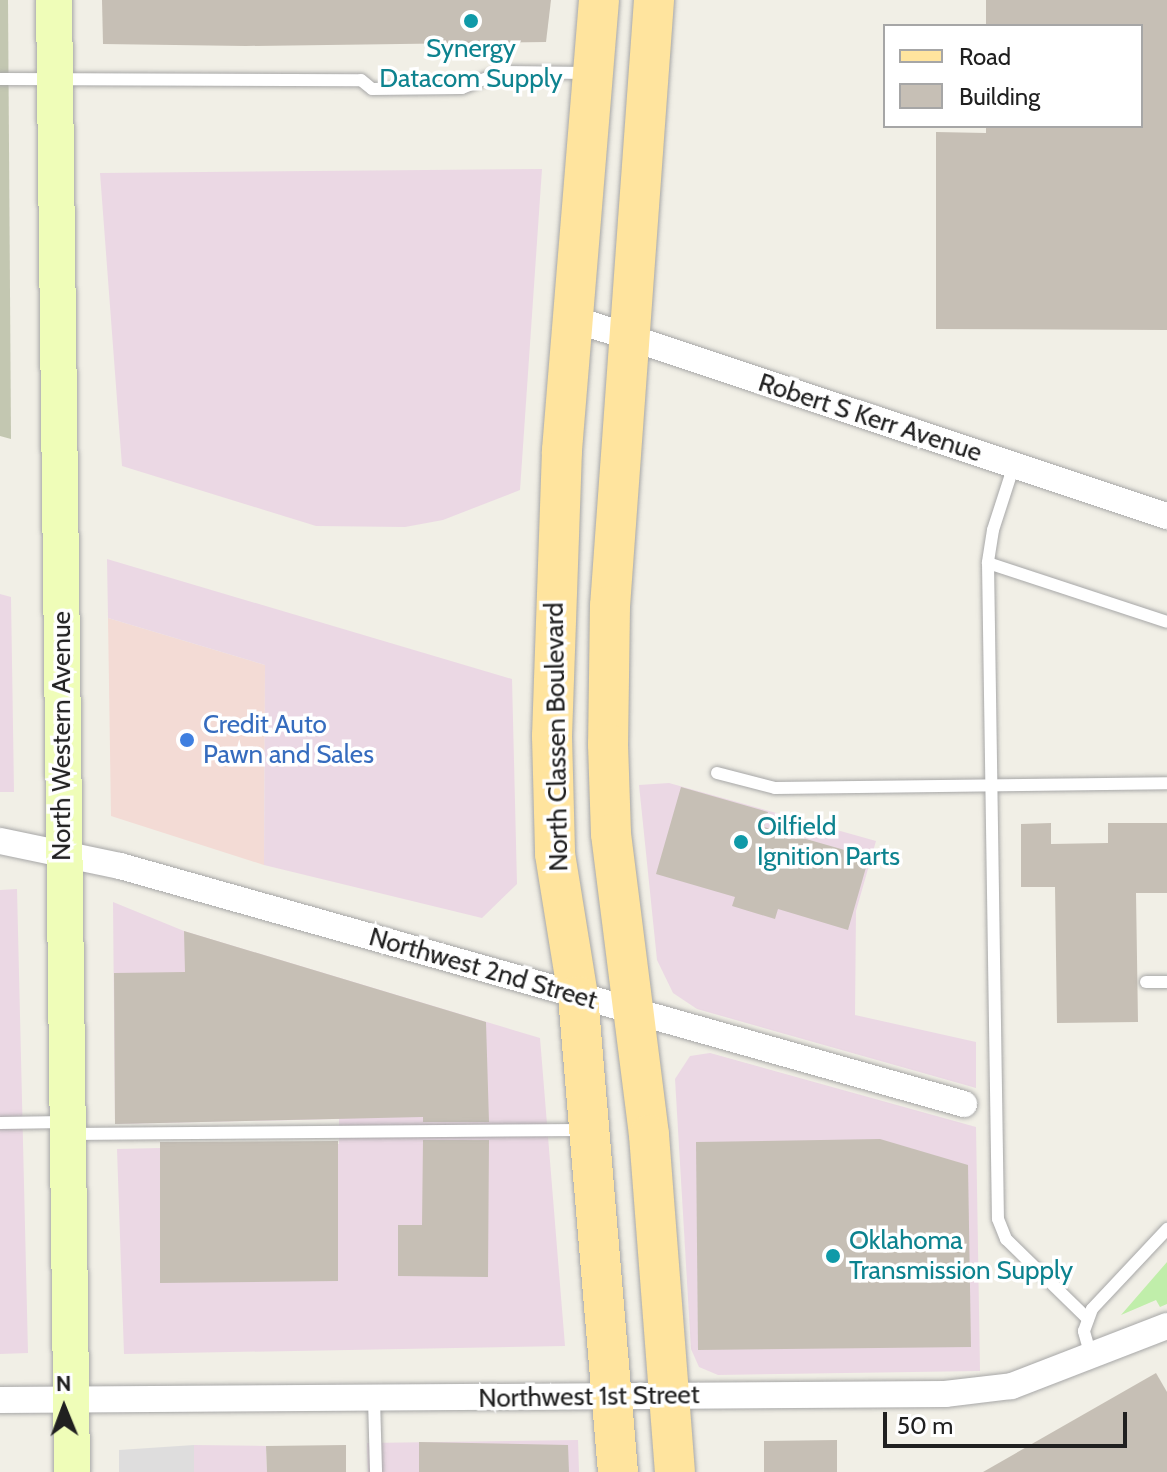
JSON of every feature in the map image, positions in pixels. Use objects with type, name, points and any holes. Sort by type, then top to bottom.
[{"type":"main road","name":"North Western Avenue","points":[[54,0],[62,853],[72,1472]]},
{"type":"main road","name":"North Classen Boulevard","points":[[599,0],[561,465],[552,736],[555,854],[578,996],[618,1472]]},
{"type":"main road","name":"North Classen Boulevard","points":[[654,0],[610,606],[608,744],[618,910],[635,1012],[675,1472]]},
{"type":"street","name":"Robert S Kerr Avenue","points":[[574,319],[1167,516]]},
{"type":"street","name":"Northwest 2nd Street","points":[[0,841],[62,853],[964,1104]]},
{"type":"street","name":"Northwest 1st Street","points":[[0,1400],[613,1397],[983,1390],[1024,1382],[1167,1326]]},
{"type":"lane","points":[[0,79],[361,80],[372,89],[462,88],[502,72],[595,74]]},
{"type":"lane","points":[[1014,465],[993,530],[988,563],[1000,1230],[1087,1318]]},
{"type":"lane","points":[[988,563],[1167,622]]},
{"type":"lane","points":[[717,773],[775,788],[1167,783]]},
{"type":"lane","points":[[1146,982],[1167,982]]},
{"type":"lane","points":[[0,1123],[67,1128],[591,1130]]},
{"type":"lane","points":[[1091,1356],[1084,1331],[1087,1318],[1167,1229]]},
{"type":"lane","points":[[374,1399],[376,1472]]},
{"type":"shaded area","points":[[0,0],[8,0],[11,439],[0,436]]},
{"type":"shaded area","points":[[542,169],[520,490],[443,520],[405,527],[316,526],[122,466],[100,173]]},
{"type":"shaded area","points":[[107,559],[512,679],[517,884],[482,918],[264,865],[265,665],[108,618]]},
{"type":"shaded area","points":[[0,594],[11,597],[14,792],[0,792]]},
{"type":"shaded area","name":"Credit Auto Pawn and Sales","points":[[108,618],[265,665],[264,865],[111,816]]},
{"type":"shaded area","points":[[669,783],[876,841],[856,911],[855,1015],[976,1042],[976,1088],[697,1009],[673,993],[657,960],[639,785]]},
{"type":"shaded area","points":[[17,889],[28,1353],[0,1354],[0,890]]},
{"type":"shaded area","points":[[113,902],[184,931],[540,1038],[565,1346],[124,1354],[117,1149],[339,1144],[339,1119],[115,1124]]},
{"type":"shaded area","name":"Oklahoma Transmission Supply","points":[[710,1053],[976,1127],[980,1371],[718,1375],[699,1367],[691,1349],[675,1079],[690,1056]]},
{"type":"shaded area","points":[[578,1440],[579,1472],[368,1472],[367,1443]]},
{"type":"shaded area","points":[[194,1445],[194,1472],[119,1472],[119,1450]]},
{"type":"shaded area","points":[[194,1445],[266,1446],[267,1472],[194,1472]]},
{"type":"green space","points":[[1167,1262],[1167,1304],[1160,1307],[1156,1300],[1121,1315]]},
{"type":"building","points":[[102,0],[551,0],[546,42],[246,46],[103,44]]},
{"type":"building","points":[[986,0],[1167,0],[1167,330],[936,329],[936,132],[986,133],[986,128],[1143,128],[1143,24],[986,24]]},
{"type":"building","name":"Oilfield Ignition Parts","points":[[681,787],[768,812],[764,827],[869,857],[848,930],[778,909],[775,919],[732,906],[735,897],[656,874]]},
{"type":"building","points":[[1051,823],[1051,844],[1108,843],[1108,823],[1167,823],[1167,893],[1136,893],[1138,1022],[1057,1023],[1055,887],[1021,887],[1021,824]]},
{"type":"building","points":[[184,931],[486,1022],[489,1122],[423,1122],[423,1117],[115,1124],[114,973],[185,972]]},
{"type":"building","name":"Oklahoma Transmission Supply","points":[[880,1139],[968,1165],[971,1347],[698,1350],[696,1142]]},
{"type":"building","points":[[423,1140],[489,1140],[488,1277],[398,1276],[398,1225],[422,1225]]},
{"type":"building","points":[[338,1141],[338,1281],[160,1283],[160,1142]]},
{"type":"building","points":[[1156,1373],[1167,1392],[1167,1472],[983,1472]]},
{"type":"building","points":[[837,1440],[837,1472],[764,1472],[764,1441]]},
{"type":"building","points":[[419,1442],[568,1445],[569,1472],[419,1472]]},
{"type":"building","points":[[346,1445],[346,1472],[267,1472],[266,1446]]},
{"type":"place","name":"Synergy Datacom Supply","points":[[471,21]]},
{"type":"place","name":"Credit Auto Pawn and Sales","points":[[187,740]]},
{"type":"place","name":"Oilfield Ignition Parts","points":[[741,842]]},
{"type":"place","name":"Oklahoma Transmission Supply","points":[[833,1256]]}]
